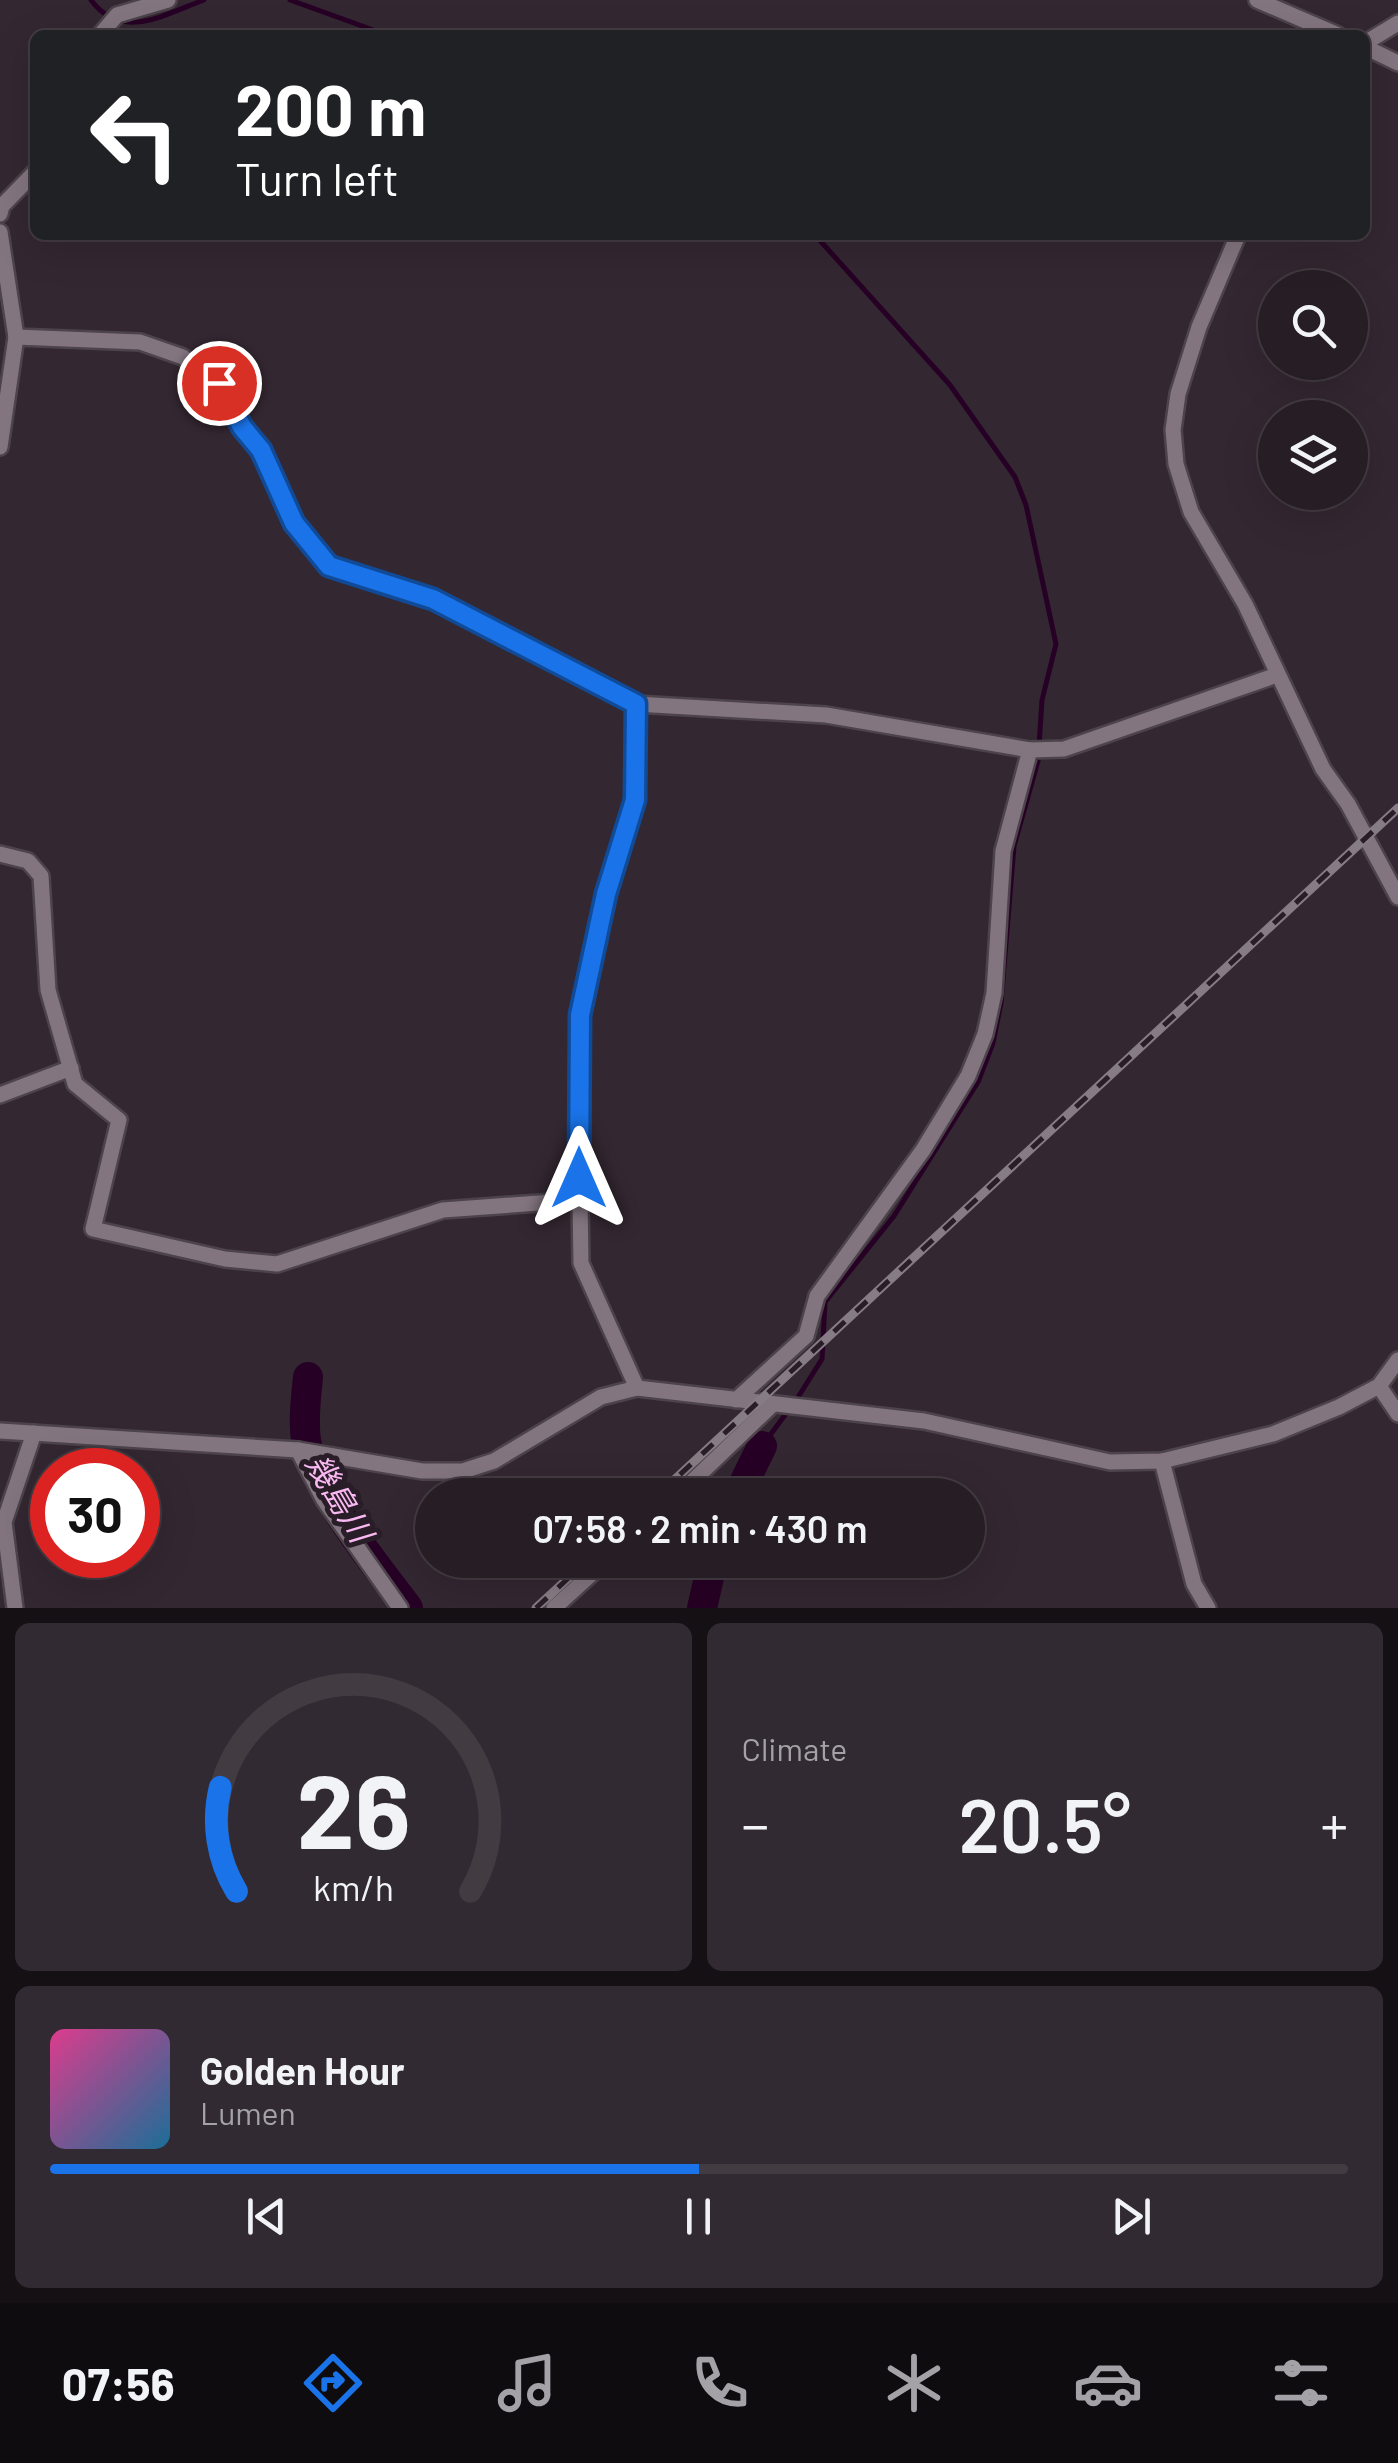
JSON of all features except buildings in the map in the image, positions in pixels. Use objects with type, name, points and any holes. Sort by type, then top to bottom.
[{"type":"street","points":[[108,26],[168,0]]},
{"type":"street","points":[[1257,0],[1326,30]]},
{"type":"street","points":[[1370,42],[1398,24]]},
{"type":"street","points":[[1370,48],[1398,64]]},
{"type":"street","points":[[0,214],[2,206],[30,177]]},
{"type":"street","points":[[0,232],[12,284],[16,337],[0,448]]},
{"type":"street","points":[[1236,240],[1200,327],[1178,394],[1173,430],[1176,464],[1191,512],[1246,604],[1323,769],[1348,804],[1398,898]]},
{"type":"street","points":[[16,337],[140,342],[183,357],[227,393],[242,427],[261,450],[294,523],[329,566],[433,599],[636,704],[826,715],[1037,751],[1111,734],[1277,675]]},
{"type":"street","points":[[636,704],[635,800],[606,894],[580,1015],[580,1200],[581,1263],[637,1388]]},
{"type":"street","points":[[736,1400],[806,1336],[817,1296],[923,1150],[968,1076],[985,1034],[994,993],[1003,851],[1037,751]]},
{"type":"street","points":[[0,854],[28,861],[41,876],[48,990],[71,1068],[80,1092],[107,1106],[119,1120],[93,1229],[101,1234],[225,1259],[277,1264],[442,1210],[580,1200]]},
{"type":"street","points":[[0,1095],[71,1068]]},
{"type":"street","points":[[0,1431],[298,1450],[422,1472],[463,1471],[494,1461],[601,1397],[637,1388],[942,1424],[1110,1462],[1162,1461],[1273,1434],[1379,1386],[1398,1360]]},
{"type":"street","points":[[1379,1386],[1398,1414]]},
{"type":"street","points":[[696,1478],[776,1404]]},
{"type":"street","points":[[15,1608],[4,1522],[34,1433]]},
{"type":"street","points":[[298,1450],[324,1500],[400,1608]]},
{"type":"street","points":[[1162,1461],[1194,1584],[1208,1608]]},
{"type":"street","points":[[554,1608],[588,1578]]},
{"type":"waterway","points":[[91,0],[103,13],[130,22],[159,17],[204,0]]},
{"type":"waterway","points":[[290,0],[373,30]]},
{"type":"waterway","points":[[795,1402],[822,1359],[825,1302],[894,1216],[978,1082],[993,1043],[1001,1003],[1014,846],[1038,761],[1042,700],[1056,644],[1026,505],[1015,477],[950,385],[820,240]]},
{"type":"waterway","name":"幾島川","points":[[308,1377],[305,1425],[311,1460],[348,1527],[408,1608]]},
{"type":"waterway","points":[[762,1446],[788,1411]]},
{"type":"waterway","name":"幾島川","points":[[746,1478],[762,1446]]},
{"type":"waterway","name":"幾島川","points":[[702,1608],[709,1578]]},
{"type":"railway","points":[[676,1478],[1398,808]]},
{"type":"railway","points":[[536,1608],[568,1578]]},
{"type":"route","points":[[219,383],[242,427],[261,450],[294,523],[312,550],[329,566],[433,599],[636,704],[635,800],[606,894],[580,1015],[579,1178]]}]
